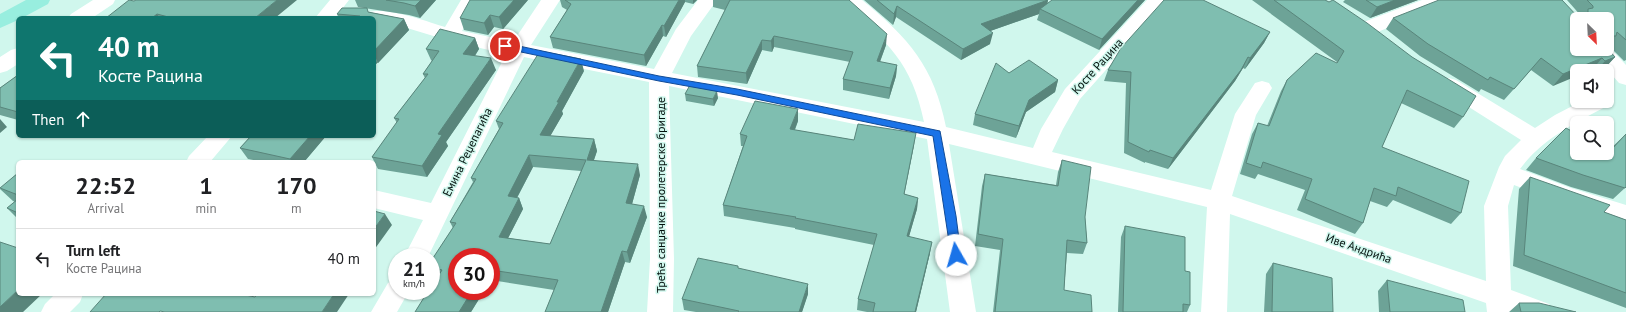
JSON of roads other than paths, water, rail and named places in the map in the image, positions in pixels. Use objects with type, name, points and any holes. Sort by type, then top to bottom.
[{"type":"main road","points":[[0,22],[41,0]]},
{"type":"street","points":[[81,16],[106,0]]},
{"type":"street","points":[[450,34],[470,0]]},
{"type":"street","name":"Емина Реџепагића","points":[[420,248],[519,48],[551,0]]},
{"type":"street","name":"Треће санџачке пролетерске бригаде","points":[[660,312],[662,243],[659,78],[683,34],[708,0]]},
{"type":"street","points":[[850,0],[892,37],[913,64],[928,94],[937,133],[951,216],[963,312]]},
{"type":"street","points":[[1387,43],[1361,24],[1440,0]]},
{"type":"street","name":"Косте Рацина","points":[[1038,158],[1052,129],[1072,94],[1156,2]]},
{"type":"street","points":[[332,9],[376,16]]},
{"type":"street","points":[[376,16],[409,22],[450,34],[519,48]]},
{"type":"street","name":"Треће санџачке пролетерске бригаде","points":[[519,48],[588,64],[937,133]]},
{"type":"street","points":[[0,66],[16,56]]},
{"type":"street","points":[[1606,56],[1626,78]]},
{"type":"street","points":[[1431,74],[1535,139]]},
{"type":"street","points":[[1214,312],[1220,201],[1246,114],[1262,88]]},
{"type":"street","points":[[1614,94],[1626,88]]},
{"type":"street","points":[[1499,304],[1496,206],[1507,173],[1513,162],[1535,139],[1563,120],[1586,108]]},
{"type":"street","points":[[937,133],[1220,201]]},
{"type":"street","points":[[202,160],[219,138]]},
{"type":"street","points":[[1507,173],[1626,214]]},
{"type":"street","points":[[376,199],[437,214]]},
{"type":"street","name":"Иве Андрића","points":[[1220,201],[1499,304],[1540,312]]},
{"type":"street","points":[[54,312],[69,296]]},
{"type":"street","points":[[384,312],[391,300]]}]
